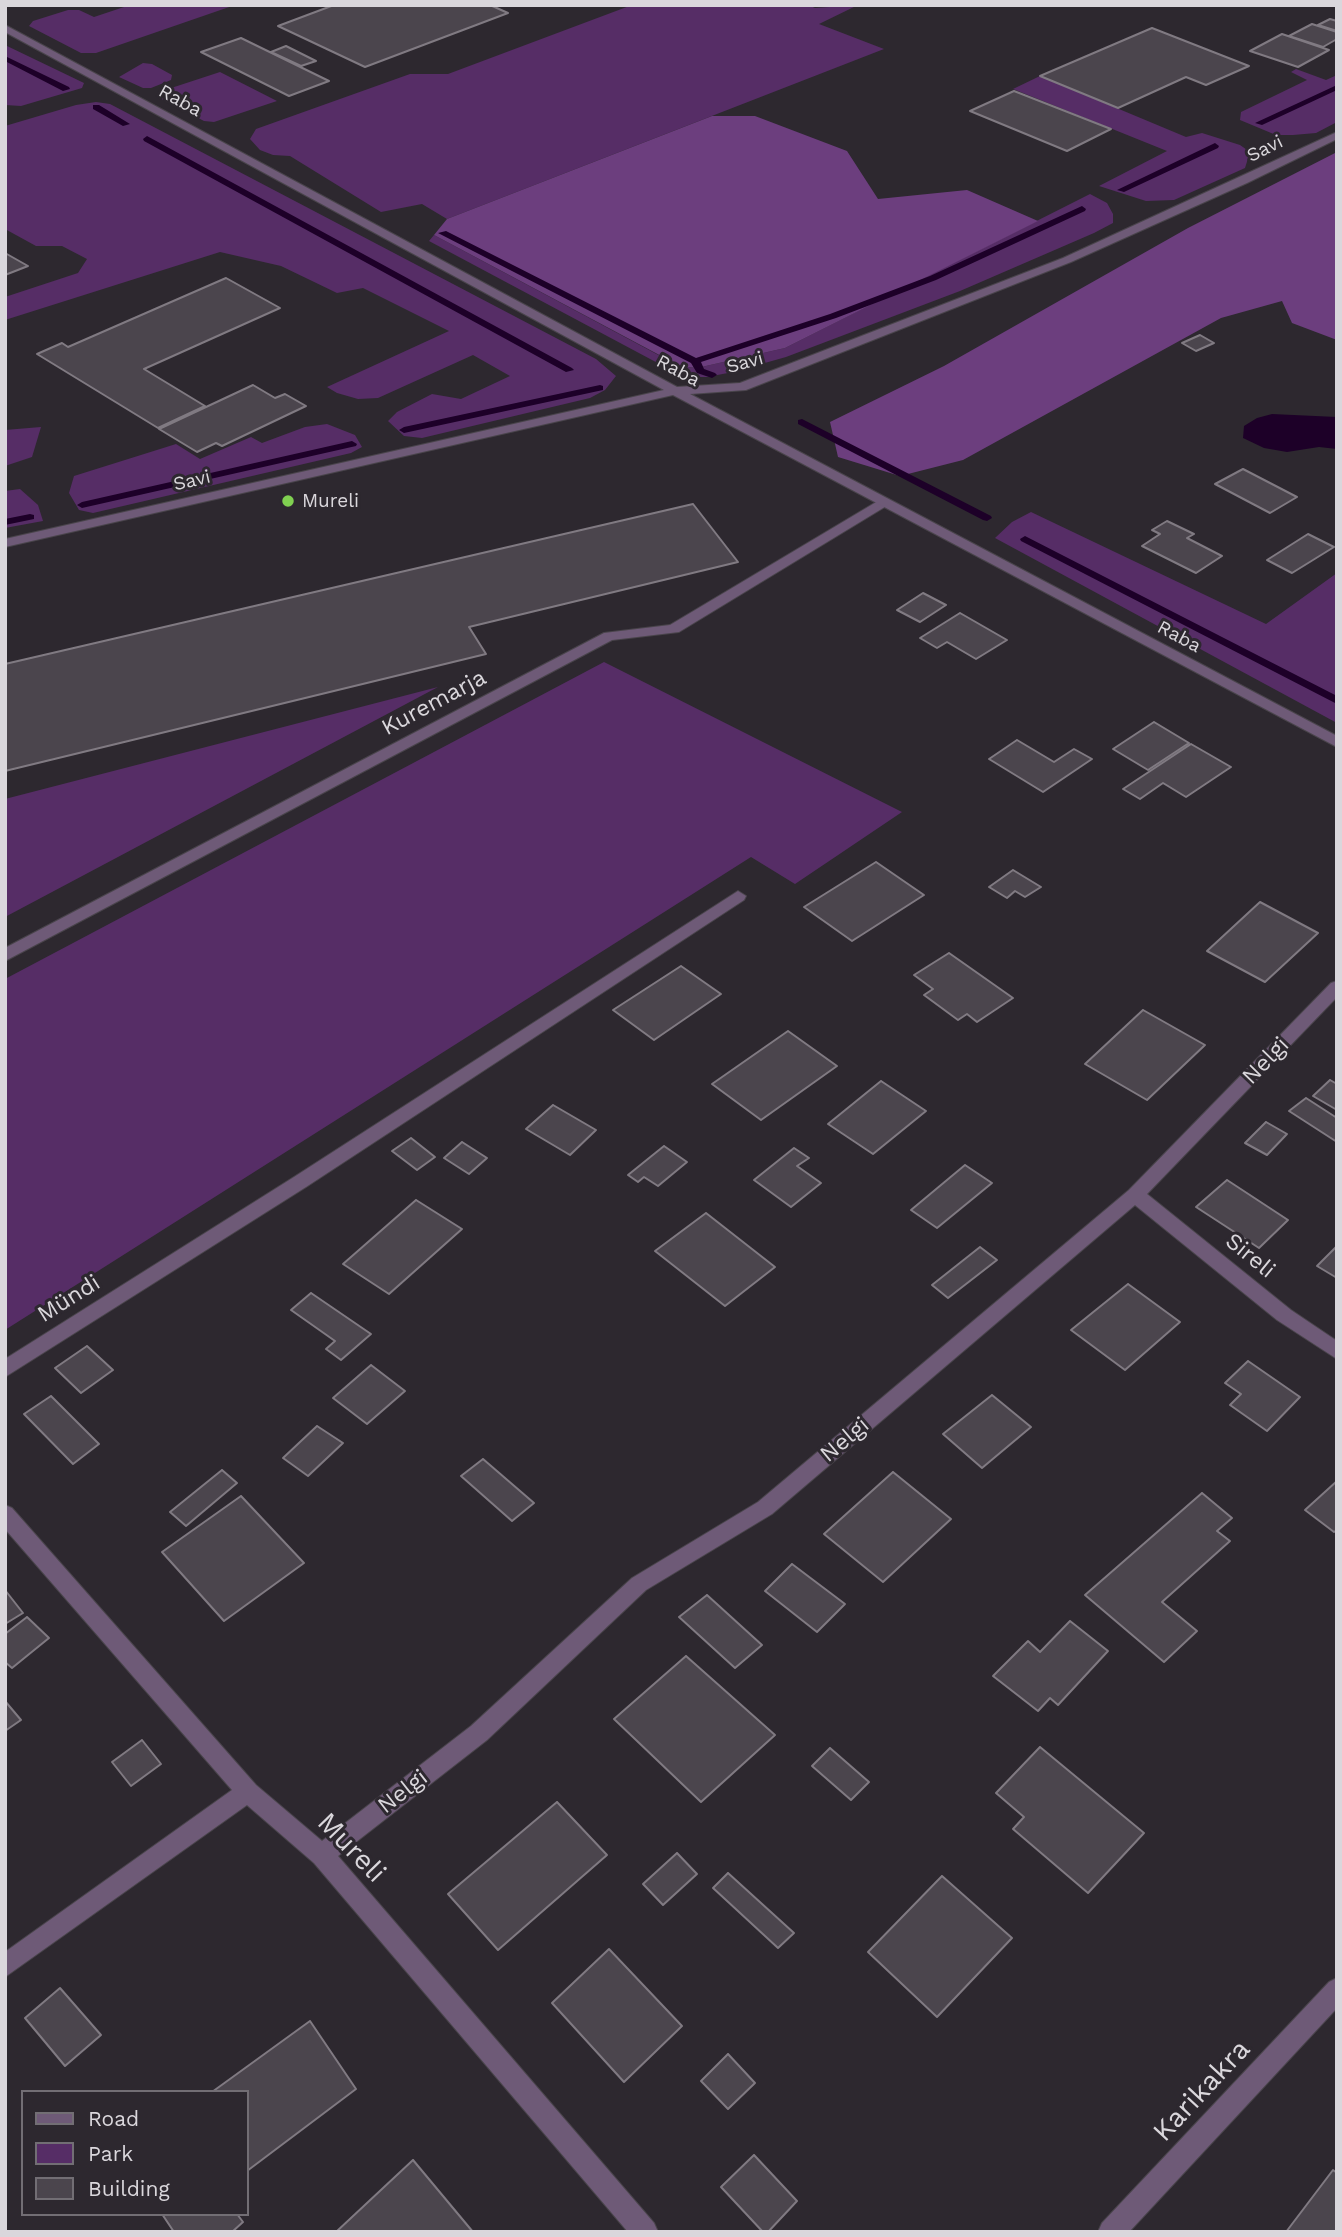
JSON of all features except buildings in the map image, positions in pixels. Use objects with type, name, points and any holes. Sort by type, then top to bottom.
[{"type":"street","name":"Raba","points":[[5,28],[675,391],[1337,742]]},
{"type":"street","name":"Savi","points":[[5,543],[675,391],[742,387],[952,307],[1154,221],[1337,135]]},
{"type":"street","name":"Kuremarja","points":[[5,954],[609,636],[674,629],[883,502]]},
{"type":"street","name":"Mündi","points":[[5,1369],[738,896]]},
{"type":"street","name":"Nelgi","points":[[322,1855],[479,1732],[639,1584],[765,1508],[1135,1195],[1337,987]]},
{"type":"street","name":"Sireli","points":[[1135,1195],[1284,1315],[1337,1351]]},
{"type":"street","name":"Mureli","points":[[5,1514],[248,1792],[322,1855],[645,2232]]},
{"type":"street","points":[[5,1966],[248,1792]]},
{"type":"street","name":"Karikakra","points":[[1111,2232],[1337,1990]]},
{"type":"green space","points":[[130,5],[235,5],[96,53],[81,53],[29,26],[33,21],[68,10],[79,10],[94,17]]},
{"type":"green space","points":[[632,5],[808,5],[815,8],[858,5],[819,24],[884,49],[447,219],[422,204],[381,212],[290,156],[273,155],[260,150],[250,139],[256,129],[410,74],[448,74]]},
{"type":"green space","points":[[5,45],[84,83],[82,88],[21,106],[5,105]]},
{"type":"green space","points":[[143,63],[152,64],[172,75],[171,80],[151,88],[143,88],[119,77]]},
{"type":"green space","points":[[1296,69],[1326,80],[1337,75],[1337,122],[1316,133],[1276,135],[1240,120],[1241,112],[1307,80],[1291,72]]},
{"type":"green space","points":[[220,72],[277,101],[214,122],[204,121],[156,96],[162,91]]},
{"type":"green space","points":[[1040,76],[1186,137],[1202,133],[1240,145],[1250,152],[1245,168],[1174,200],[1146,201],[1099,186],[1167,151],[1013,89]]},
{"type":"green space","points":[[96,102],[110,104],[596,359],[616,376],[605,390],[590,398],[422,438],[404,436],[388,421],[397,412],[432,394],[461,399],[510,376],[473,355],[378,398],[358,399],[337,393],[327,387],[449,331],[363,288],[337,293],[281,266],[220,252],[5,320],[5,297],[78,273],[87,259],[62,246],[36,246],[5,229],[5,126],[76,105]]},
{"type":"green space","points":[[1090,194],[1107,203],[1113,214],[1113,223],[960,291],[786,357],[707,377],[689,377],[667,368],[429,241],[434,235],[679,366],[697,368],[785,348]]},
{"type":"green space","points":[[327,424],[355,435],[362,447],[351,453],[93,513],[79,510],[69,493],[74,476],[176,444],[200,459],[251,437],[262,443],[305,427]]},
{"type":"green space","points":[[41,427],[32,457],[5,466],[5,430]]},
{"type":"green space","points":[[20,489],[38,505],[43,521],[5,528],[5,491]]},
{"type":"green space","points":[[1031,512],[1266,624],[1337,573],[1337,723],[995,538],[1012,522]]},
{"type":"green space","points":[[604,662],[902,812],[795,884],[751,857],[5,1330],[5,979]]},
{"type":"green space","points":[[438,687],[5,917],[5,799]]},
{"type":"shaded area","points":[[712,116],[755,116],[847,151],[878,199],[967,190],[1038,221],[785,348],[697,368],[680,366],[434,235],[447,219]]},
{"type":"shaded area","points":[[1337,152],[1337,340],[1292,323],[1282,301],[1221,318],[963,460],[900,476],[838,457],[830,422],[944,366],[1188,228]]},
{"type":"shaded area","points":[[1272,414],[1337,417],[1337,449],[1319,447],[1287,452],[1264,448],[1243,438],[1244,426],[1257,418]]},
{"type":"waterway","points":[[5,58],[66,89]]},
{"type":"waterway","points":[[1259,123],[1337,87]]},
{"type":"waterway","points":[[96,107],[126,124]]},
{"type":"waterway","points":[[147,139],[569,370]]},
{"type":"waterway","points":[[1121,190],[1215,146]]},
{"type":"waterway","points":[[695,361],[833,316],[933,278],[1082,209]]},
{"type":"waterway","points":[[443,233],[695,361]]},
{"type":"waterway","points":[[695,361],[700,371],[712,375]]},
{"type":"waterway","points":[[404,430],[600,388]]},
{"type":"waterway","points":[[802,422],[987,518]]},
{"type":"waterway","points":[[82,505],[352,444]]},
{"type":"waterway","points":[[5,522],[30,517]]},
{"type":"waterway","points":[[1025,539],[1337,701]]},
{"type":"place","name":"Mureli","points":[[288,501]]}]
